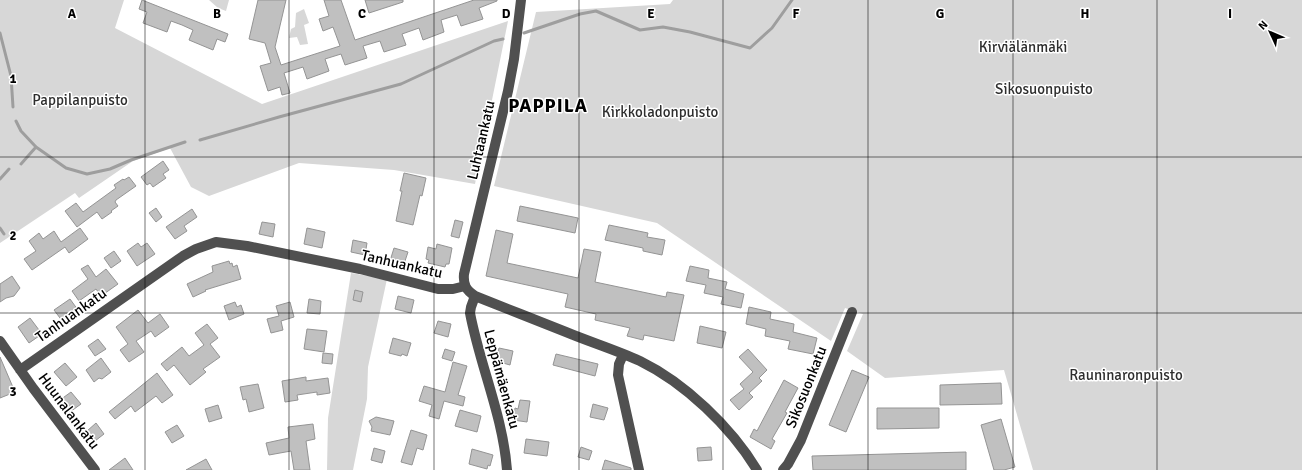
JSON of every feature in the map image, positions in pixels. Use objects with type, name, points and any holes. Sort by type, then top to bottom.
[{"type":"street","name":"Luhtaankatu","points":[[464,286],[464,274],[508,91],[514,59],[521,0]]},
{"type":"street","name":"Tanhuankatu","points":[[20,370],[184,256],[201,247],[216,242],[247,246],[360,269],[438,289],[453,289],[464,286]]},
{"type":"street","points":[[464,286],[468,292],[475,296],[640,362],[663,375],[699,403],[726,430],[757,470]]},
{"type":"street","name":"Leppämäenkatu","points":[[475,296],[470,313],[480,357],[499,421],[506,455],[507,470]]},
{"type":"street","name":"Sikosuonkatu","points":[[784,470],[801,440],[852,312]]},
{"type":"street","name":"Huunalankatu","points":[[0,341],[95,470]]},
{"type":"street","points":[[623,355],[619,364],[618,375],[639,470]]},
{"type":"green space","name":"Pappilanpuisto","points":[[0,0],[124,0],[115,28],[262,104],[508,21],[475,184],[394,170],[299,163],[209,196],[191,187],[170,148],[133,161],[79,198],[75,193],[0,243]]},
{"type":"green space","points":[[209,0],[229,0],[226,11],[218,8]]},
{"type":"green space","points":[[673,0],[1302,0],[1302,470],[1033,470],[1004,370],[885,378],[847,351],[863,314],[845,308],[831,341],[657,223],[494,186],[536,12],[670,4]]},
{"type":"green space","points":[[304,9],[309,23],[304,25],[308,44],[300,45],[297,37],[289,38],[291,29],[295,27],[296,13]]},
{"type":"green space","points":[[351,273],[387,279],[368,367],[367,399],[353,470],[327,470],[328,418]]},
{"type":"building","points":[[142,0],[228,34],[225,42],[217,39],[213,50],[189,40],[193,30],[182,25],[171,21],[167,32],[143,23],[147,12],[139,9]]},
{"type":"building","points":[[258,0],[286,0],[275,47],[281,65],[340,46],[333,27],[323,31],[319,19],[329,16],[324,0],[341,0],[355,40],[474,0],[497,1],[479,8],[483,19],[461,26],[457,15],[441,20],[444,32],[423,40],[419,28],[402,34],[406,45],[384,52],[380,41],[363,46],[367,58],[345,65],[341,54],[325,59],[329,71],[307,79],[303,67],[284,73],[290,93],[282,95],[280,87],[268,91],[260,66],[271,63],[265,43],[249,39]]},
{"type":"building","points":[[365,0],[403,0],[403,2],[369,13]]},
{"type":"building","points":[[163,161],[169,170],[163,174],[166,178],[153,187],[150,183],[147,185],[141,177]]},
{"type":"building","points":[[404,173],[426,178],[422,196],[420,195],[413,225],[396,221]]},
{"type":"building","points":[[129,177],[136,186],[116,200],[115,202],[118,206],[102,219],[97,212],[77,227],[65,211],[76,203],[83,212],[116,188],[114,185]]},
{"type":"building","points":[[520,206],[578,218],[575,233],[517,221]]},
{"type":"building","points":[[156,208],[162,217],[156,222],[149,213]]},
{"type":"building","points":[[192,209],[197,217],[184,226],[187,231],[175,239],[166,227]]},
{"type":"building","points":[[455,220],[463,222],[459,238],[451,236]]},
{"type":"building","points":[[262,222],[275,224],[273,237],[259,234]]},
{"type":"building","points":[[609,225],[648,233],[647,237],[665,240],[662,255],[643,251],[643,248],[605,240]]},
{"type":"building","points":[[80,228],[88,239],[69,253],[65,247],[32,270],[24,259],[36,251],[29,241],[39,233],[43,239],[54,231],[61,242]]},
{"type":"building","points":[[307,228],[325,232],[322,248],[304,244]]},
{"type":"building","points":[[496,230],[513,234],[507,263],[578,278],[584,249],[601,252],[595,282],[666,297],[667,292],[684,295],[674,341],[644,335],[643,340],[627,336],[630,328],[595,320],[596,314],[565,307],[568,294],[486,276]]},
{"type":"building","points":[[353,240],[367,243],[365,255],[351,252]]},
{"type":"building","points":[[138,243],[141,247],[147,243],[155,254],[137,266],[127,251]]},
{"type":"building","points":[[437,244],[452,248],[449,264],[446,264],[445,267],[428,263],[429,260],[426,259],[428,247],[436,249]]},
{"type":"building","points":[[394,248],[408,252],[404,264],[390,261]]},
{"type":"building","points":[[114,251],[121,261],[111,268],[104,258]]},
{"type":"building","points":[[229,261],[230,264],[232,263],[233,267],[237,265],[241,279],[205,290],[206,291],[193,297],[187,284],[213,272],[212,266]]},
{"type":"building","points":[[88,265],[96,277],[106,269],[118,284],[101,296],[96,289],[79,301],[72,291],[88,279],[81,269]]},
{"type":"building","points":[[690,266],[709,270],[708,278],[727,282],[725,289],[744,294],[741,308],[721,304],[723,297],[704,293],[706,285],[686,281]]},
{"type":"building","points":[[12,276],[20,288],[14,296],[6,298],[0,302],[0,284]]},
{"type":"building","points":[[355,290],[363,292],[361,302],[353,300]]},
{"type":"building","points":[[398,296],[414,300],[411,313],[395,309]]},
{"type":"building","points":[[70,299],[78,310],[63,322],[54,310]]},
{"type":"building","points":[[309,299],[321,301],[320,314],[307,313]]},
{"type":"building","points":[[235,302],[237,307],[241,305],[244,314],[229,320],[224,306]]},
{"type":"building","points":[[290,302],[294,317],[281,321],[283,330],[271,333],[267,319],[279,316],[276,306]]},
{"type":"building","points":[[749,307],[771,312],[770,319],[794,324],[793,332],[817,338],[813,354],[788,349],[790,341],[765,336],[766,329],[746,324]]},
{"type":"building","points":[[138,310],[148,323],[160,314],[169,327],[155,337],[151,331],[136,341],[144,352],[129,362],[120,350],[128,344],[116,327]]},
{"type":"building","points":[[30,318],[42,334],[29,343],[18,327]]},
{"type":"building","points":[[438,321],[451,324],[448,337],[434,333]]},
{"type":"building","points":[[207,324],[218,338],[210,344],[220,357],[203,369],[206,372],[190,385],[174,365],[167,371],[161,364],[182,347],[189,356],[204,345],[195,333]]},
{"type":"building","points":[[700,326],[726,332],[722,348],[697,343]]},
{"type":"building","points":[[307,329],[327,331],[324,352],[304,349]]},
{"type":"building","points":[[393,338],[411,343],[407,356],[389,353]]},
{"type":"building","points":[[98,339],[106,349],[95,356],[88,346]]},
{"type":"building","points":[[499,348],[513,351],[510,365],[496,361]]},
{"type":"building","points":[[445,349],[455,352],[452,361],[442,358]]},
{"type":"building","points":[[748,349],[767,370],[759,378],[762,381],[749,393],[753,397],[739,410],[730,400],[744,389],[740,384],[753,372],[739,357]]},
{"type":"building","points":[[323,353],[333,354],[332,364],[322,363]]},
{"type":"building","points":[[556,354],[598,364],[595,376],[553,365]]},
{"type":"building","points":[[0,357],[15,392],[0,398]]},
{"type":"building","points":[[101,358],[111,372],[102,379],[99,378],[94,382],[86,370]]},
{"type":"building","points":[[453,362],[467,366],[458,395],[465,397],[463,406],[444,401],[439,419],[429,416],[432,405],[419,401],[424,386],[445,392]]},
{"type":"building","points":[[65,363],[77,377],[66,386],[54,372]]},
{"type":"building","points":[[852,370],[869,377],[846,432],[829,425]]},
{"type":"building","points":[[157,373],[173,395],[162,403],[156,396],[135,412],[131,406],[115,419],[109,412]]},
{"type":"building","points":[[306,377],[306,381],[328,378],[330,393],[317,395],[317,392],[297,395],[298,400],[285,402],[282,381]]},
{"type":"building","points":[[784,380],[798,388],[785,412],[787,413],[772,439],[775,441],[771,449],[750,437],[754,429],[757,431]]},
{"type":"building","points":[[1001,383],[1002,404],[940,405],[940,385]]},
{"type":"building","points":[[258,384],[264,408],[249,412],[246,399],[243,400],[240,387]]},
{"type":"building","points":[[71,392],[81,404],[70,412],[60,400]]},
{"type":"building","points":[[520,400],[530,401],[527,422],[513,420],[515,408],[518,409]]},
{"type":"building","points":[[593,404],[608,408],[604,420],[590,417]]},
{"type":"building","points":[[218,405],[222,418],[209,422],[205,409]]},
{"type":"building","points":[[877,408],[939,408],[939,428],[877,429]]},
{"type":"building","points":[[460,410],[481,416],[477,432],[455,426]]},
{"type":"building","points":[[376,417],[394,421],[390,435],[371,431],[372,427],[369,421]]},
{"type":"building","points":[[1001,419],[1015,467],[1004,470],[994,470],[981,425]]},
{"type":"building","points":[[96,423],[104,434],[95,441],[87,431]]},
{"type":"building","points":[[313,424],[315,439],[306,441],[310,470],[294,470],[291,451],[269,455],[266,443],[289,438],[288,427]]},
{"type":"building","points":[[177,425],[184,436],[172,443],[165,432]]},
{"type":"building","points":[[411,430],[427,435],[423,450],[417,448],[412,465],[401,462]]},
{"type":"building","points":[[526,439],[549,442],[547,456],[524,453]]},
{"type":"building","points":[[581,447],[592,451],[589,460],[578,457]]},
{"type":"building","points":[[711,447],[712,460],[698,461],[697,448]]},
{"type":"building","points":[[374,448],[385,451],[382,463],[371,460]]},
{"type":"building","points":[[472,449],[493,455],[490,466],[488,465],[487,469],[469,464]]},
{"type":"building","points":[[966,452],[966,470],[813,470],[812,456]]},
{"type":"building","points":[[125,458],[133,470],[109,470]]},
{"type":"building","points":[[206,459],[212,470],[186,470]]},
{"type":"building","points":[[605,460],[631,468],[631,470],[602,470]]},
{"type":"waterway","points":[[524,33],[580,14],[596,11],[640,30],[663,27],[690,32],[750,48],[772,28],[792,0]]},
{"type":"waterway","points":[[0,33],[11,76],[13,107]]},
{"type":"waterway","points":[[200,140],[401,84],[494,41],[503,39]]},
{"type":"waterway","points":[[16,121],[21,131],[36,147],[66,168],[87,174],[110,169],[131,160],[185,142]]},
{"type":"waterway","points":[[21,164],[36,147]]},
{"type":"waterway","points":[[0,179],[9,169]]},
{"type":"waterway","points":[[0,228],[4,234]]},
{"type":"district","name":"PAPPILA","points":[[548,106]]},
{"type":"park label","name":"Kirviälänmäki","points":[[1023,47]]},
{"type":"park label","name":"Sikosuonpuisto","points":[[1044,89]]},
{"type":"park label","name":"Kirkkoladonpuisto","points":[[660,112]]},
{"type":"park label","name":"Rauninaronpuisto","points":[[1126,375]]}]
